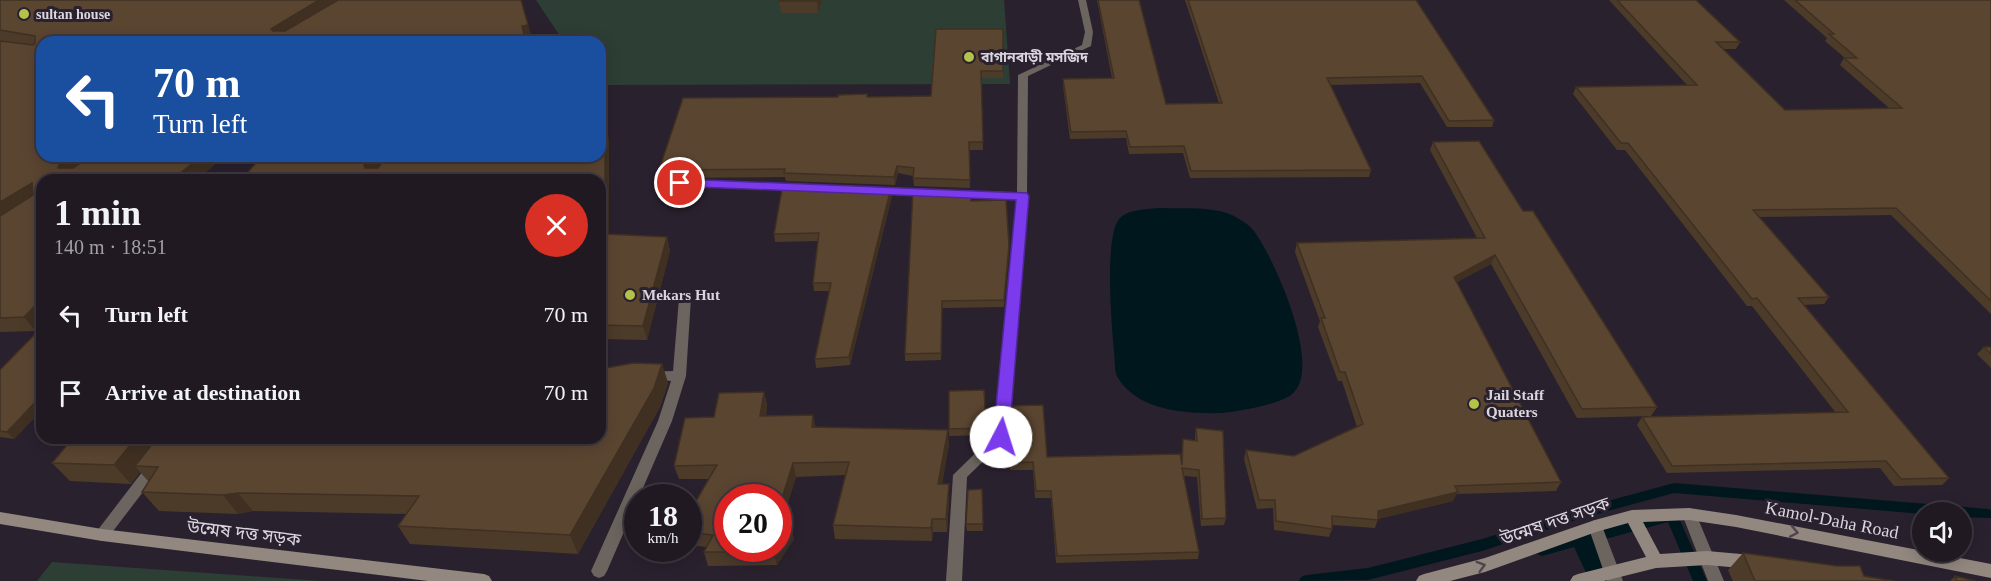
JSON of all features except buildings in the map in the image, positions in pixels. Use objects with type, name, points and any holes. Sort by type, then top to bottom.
[{"type":"main road","name":"উন্মেষ দত্ত সড়ক","points":[[1424,581],[1485,565],[1595,526],[1632,516],[1689,514],[1736,521]]},
{"type":"main road","points":[[1632,516],[1656,561]]},
{"type":"main road","name":"উন্মেষ দত্ত সড়ক","points":[[0,518],[102,535],[484,581]]},
{"type":"main road","name":"Kamol-Daha Road","points":[[1736,521],[1991,572]]},
{"type":"main road","points":[[1578,581],[1613,576],[1656,561],[1707,558],[1763,562]]},
{"type":"street","points":[[954,581],[960,475],[1001,437],[1022,196],[1023,75],[1086,46],[1089,32],[1082,0]]},
{"type":"street","points":[[664,182],[803,189]]},
{"type":"street","points":[[863,191],[935,194]]},
{"type":"street","points":[[947,194],[1022,196]]},
{"type":"street","points":[[599,571],[665,421],[679,376],[685,298]]},
{"type":"street","points":[[634,374],[679,376]]},
{"type":"street","points":[[102,535],[163,456]]},
{"type":"street","points":[[1689,514],[1716,581]]},
{"type":"street","points":[[1595,526],[1613,576]]},
{"type":"green space","points":[[536,0],[1004,0],[1010,84],[606,85],[606,36],[560,36]]},
{"type":"green space","points":[[52,562],[321,581],[37,581]]},
{"type":"water","points":[[1160,208],[1206,209],[1224,212],[1241,220],[1254,231],[1273,264],[1293,314],[1300,339],[1302,363],[1300,382],[1291,395],[1247,409],[1221,413],[1193,413],[1150,404],[1138,398],[1118,378],[1115,365],[1110,281],[1110,260],[1115,226],[1121,217],[1129,212]]},
{"type":"waterway","points":[[1306,581],[1368,574],[1482,545],[1582,513],[1674,488],[1988,514]]},
{"type":"waterway","points":[[1672,516],[1700,581]]},
{"type":"waterway","points":[[1577,541],[1663,519]]},
{"type":"waterway","points":[[1590,538],[1611,581]]},
{"type":"waterway","points":[[1542,550],[1577,541]]},
{"type":"waterway","points":[[1577,541],[1597,581]]},
{"type":"place","name":"sultan house","points":[[24,14]]},
{"type":"place","name":"বাগানবাড়ী মসজিদ","points":[[969,57]]},
{"type":"place","name":"Mekars Hut","points":[[630,295]]},
{"type":"place","name":"Jail Staff Quaters","points":[[1474,404]]},
{"type":"route","points":[[680,183],[1022,196],[1001,437]]}]
